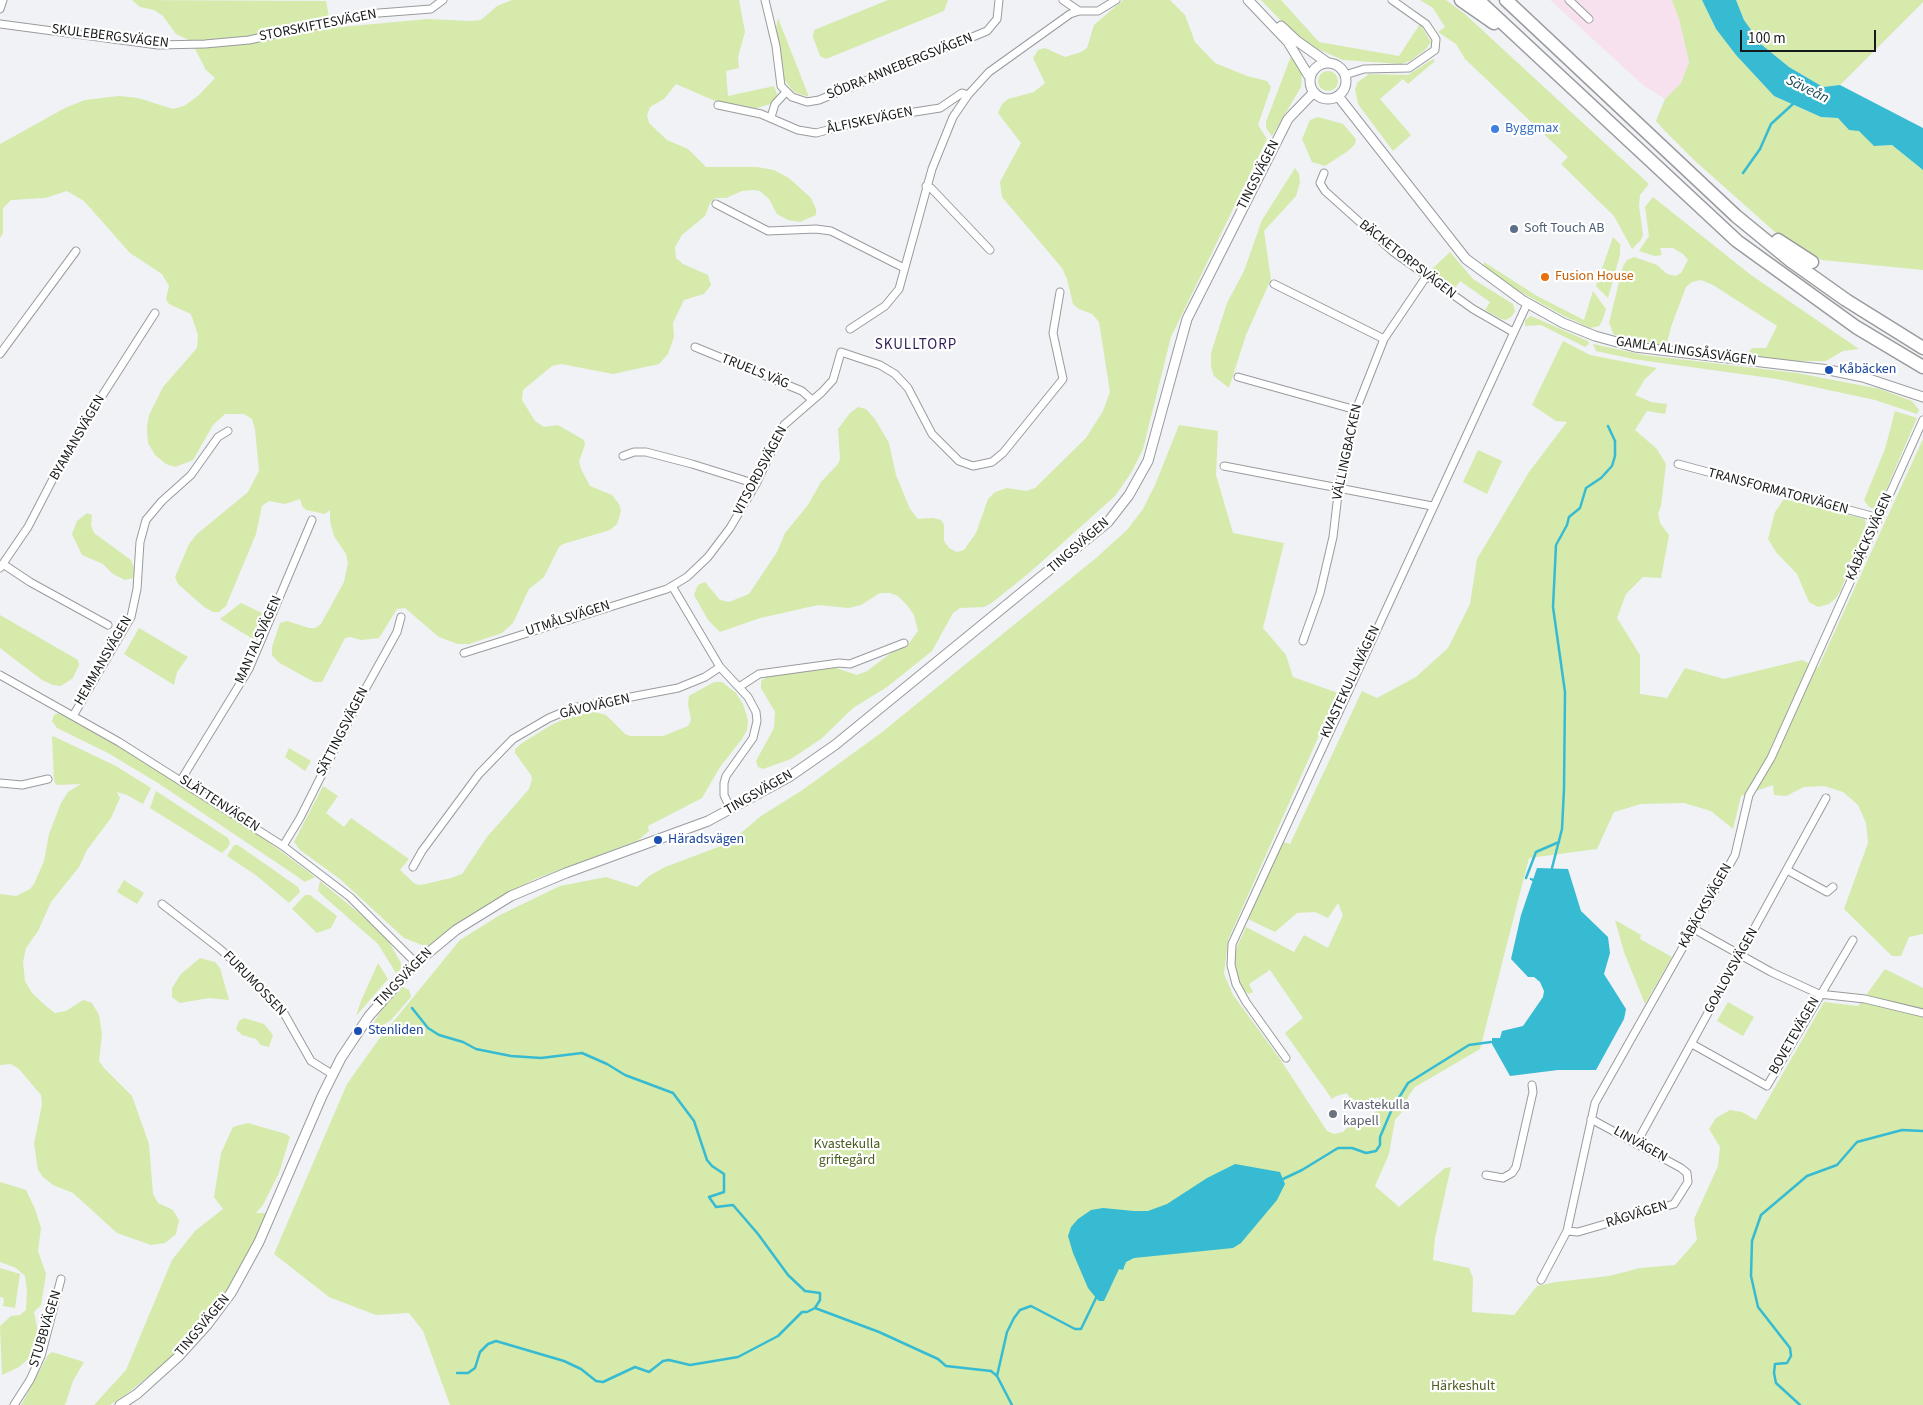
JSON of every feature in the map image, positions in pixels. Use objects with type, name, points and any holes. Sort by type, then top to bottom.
[{"type":"highway","points":[[1461,0],[1526,45]]},
{"type":"highway","points":[[1478,0],[1737,241],[1856,327],[1923,367]]},
{"type":"highway","points":[[1506,0],[1683,169],[1736,216],[1791,261],[1846,300],[1923,348]]},
{"type":"highway","points":[[1683,169],[1760,227],[1812,262]]},
{"type":"street","points":[[0,9],[3,0]]},
{"type":"street","name":"STORSKIFTESVÄGEN","points":[[249,40],[366,14],[431,9],[443,0]]},
{"type":"street","points":[[765,0],[776,46],[780,80],[786,92],[775,104],[771,117]]},
{"type":"street","name":"SÖDRA ANNEBERGSVÄGEN","points":[[786,92],[799,100],[819,100],[983,33],[996,22],[999,0]]},
{"type":"street","points":[[1063,0],[1079,11]]},
{"type":"street","points":[[850,329],[895,296],[899,289],[926,186],[954,117],[968,95],[989,72],[1070,14],[1079,11],[1098,11],[1116,0]]},
{"type":"street","points":[[1248,0],[1288,42],[1310,78],[1314,92],[1325,98],[1338,96],[1345,87],[1345,75],[1338,66],[1328,63],[1297,41],[1256,0]]},
{"type":"street","points":[[1345,75],[1364,69],[1410,68],[1435,50],[1436,39],[1426,24],[1392,0]]},
{"type":"street","points":[[1569,0],[1589,19]]},
{"type":"street","name":"SKULEBERGSVÄGEN","points":[[0,24],[158,45],[205,44],[249,40]]},
{"type":"street","points":[[1310,78],[1316,67],[1328,63]]},
{"type":"street","name":"TINGSVÄGEN","points":[[120,1405],[137,1394],[178,1357],[207,1325],[231,1293],[260,1242],[332,1074],[369,1016],[416,962],[456,930],[511,896],[566,873],[687,830],[731,810],[789,777],[835,745],[1078,548],[1117,512],[1148,461],[1187,319],[1288,119],[1314,92]]},
{"type":"street","name":"ÅLFISKEVÄGEN","points":[[718,104],[771,117],[798,130],[816,133],[870,119],[940,108],[962,93],[968,95]]},
{"type":"street","name":"GAMLA ALINGSÅSVÄGEN","points":[[1338,96],[1466,259],[1496,283],[1527,304],[1562,323],[1617,344],[1673,353],[1829,370],[1863,376],[1923,397]]},
{"type":"street","name":"BÄCKETORPSVÄGEN","points":[[1324,173],[1320,182],[1325,191],[1378,239],[1426,277],[1473,309],[1513,332]]},
{"type":"street","points":[[926,186],[931,188],[990,250]]},
{"type":"street","points":[[716,204],[768,231],[816,229],[830,231],[904,268]]},
{"type":"street","points":[[0,354],[76,251]]},
{"type":"street","name":"VÄLLINGBACKEN","points":[[1303,641],[1316,606],[1331,546],[1339,486],[1356,410],[1384,340],[1426,277]]},
{"type":"street","points":[[1274,284],[1384,340]]},
{"type":"street","name":"VITSORDSVÄGEN","points":[[672,586],[687,576],[708,557],[730,528],[756,484],[784,425],[833,380],[841,352],[880,365],[895,374],[908,388],[932,434],[953,456],[966,464],[986,465],[997,459],[1063,379],[1053,333],[1060,292]]},
{"type":"street","name":"KVASTEKULLAVÄGEN","points":[[1286,1058],[1246,1002],[1236,984],[1231,965],[1232,944],[1432,506],[1527,304]]},
{"type":"street","name":"BYAMANSVÄGEN","points":[[108,625],[1,566],[28,527],[70,446],[155,313]]},
{"type":"street","name":"TRUELS VÄG","points":[[695,347],[802,391],[812,400]]},
{"type":"street","points":[[1238,377],[1356,410]]},
{"type":"street","name":"KÅBÄCKSVÄGEN","points":[[1541,1280],[1567,1231],[1591,1119],[1602,1088],[1735,854],[1749,795],[1771,758],[1923,420]]},
{"type":"street","name":"HEMMANSVÄGEN","points":[[73,716],[131,617],[137,589],[140,542],[146,520],[162,500],[191,475],[218,437],[228,431]]},
{"type":"street","points":[[623,456],[634,452],[646,452],[756,484]]},
{"type":"street","name":"TRANSFORMATORVÄGEN","points":[[1678,464],[1879,518]]},
{"type":"street","points":[[1224,466],[1339,486],[1432,506]]},
{"type":"street","name":"MANTALSVÄGEN","points":[[181,780],[249,668],[312,520]]},
{"type":"street","points":[[672,586],[720,667],[753,704],[757,721],[750,743],[726,776],[724,783],[724,794],[731,810]]},
{"type":"street","name":"UTMÅLSVÄGEN","points":[[464,653],[672,586]]},
{"type":"street","name":"SÄTTINGSVÄGEN","points":[[282,846],[300,818],[362,694],[397,632],[401,617]]},
{"type":"street","points":[[739,687],[759,674],[839,663],[850,664],[904,643]]},
{"type":"street","name":"GÅVOVÄGEN","points":[[413,867],[422,851],[479,774],[513,739],[549,718],[573,708],[678,688],[705,677],[720,667]]},
{"type":"street","name":"SLÄTTENVÄGEN","points":[[0,676],[73,716],[181,780],[282,846],[350,897],[416,962]]},
{"type":"street","points":[[0,783],[22,785],[48,779]]},
{"type":"street","name":"GOALOVSVÄGEN","points":[[1636,1144],[1826,798]]},
{"type":"street","points":[[1787,870],[1827,892],[1833,887]]},
{"type":"street","name":"FURUMOSSEN","points":[[162,904],[220,949],[256,982],[281,1008],[311,1061],[332,1074]]},
{"type":"street","points":[[1694,929],[1800,987],[1819,994],[1865,999],[1923,1013]]},
{"type":"street","name":"BOVETEVÄGEN","points":[[1692,1044],[1767,1086],[1819,994],[1853,940]]},
{"type":"street","points":[[1486,1175],[1503,1178],[1512,1173],[1516,1167],[1533,1092],[1532,1085]]},
{"type":"street","name":"LINVÄGEN","points":[[1591,1119],[1687,1173]]},
{"type":"street","name":"RÅGVÄGEN","points":[[1567,1231],[1578,1232],[1674,1204],[1688,1182],[1687,1173]]},
{"type":"street","name":"STUBBVÄGEN","points":[[14,1405],[30,1380],[40,1356],[61,1279]]},
{"type":"shaded area","points":[[1550,0],[1672,0],[1679,19],[1689,62],[1681,83],[1665,99],[1644,86]]},
{"type":"green space","points":[[132,0],[326,1],[331,28],[427,19],[481,20],[497,6],[512,0],[739,0],[745,32],[738,57],[739,68],[726,71],[728,96],[774,86],[777,94],[775,99],[771,104],[753,109],[715,101],[676,84],[664,99],[650,107],[647,115],[649,123],[667,140],[688,149],[706,167],[757,167],[774,170],[789,178],[811,198],[816,209],[816,215],[800,222],[788,220],[777,214],[769,199],[760,191],[742,191],[726,198],[716,198],[710,203],[705,216],[682,235],[675,247],[676,258],[683,264],[708,275],[711,285],[704,294],[684,300],[673,323],[674,337],[668,354],[659,364],[613,374],[561,364],[552,366],[523,390],[522,400],[535,421],[544,427],[558,425],[584,440],[585,445],[579,461],[581,469],[590,486],[612,495],[619,504],[621,511],[617,524],[610,530],[563,544],[559,547],[544,577],[529,589],[513,623],[502,633],[469,644],[458,644],[439,637],[405,608],[397,609],[379,638],[361,640],[350,637],[345,638],[322,682],[314,682],[278,662],[272,655],[272,647],[280,623],[287,621],[309,628],[315,628],[321,624],[344,582],[348,563],[346,554],[334,536],[330,522],[330,510],[325,514],[306,510],[302,506],[300,499],[285,504],[269,501],[262,506],[256,534],[226,606],[219,612],[213,612],[204,607],[178,584],[175,577],[189,544],[197,534],[248,492],[259,471],[255,429],[252,419],[244,414],[225,414],[213,425],[193,460],[175,467],[166,464],[155,455],[148,443],[147,427],[149,415],[163,387],[197,348],[198,335],[191,314],[169,304],[166,299],[169,286],[162,274],[130,253],[84,201],[67,191],[45,198],[11,200],[3,208],[3,233],[0,238],[0,144],[65,108],[85,100],[119,96],[138,98],[173,109],[184,106],[199,95],[215,78],[206,70],[191,41],[176,34],[163,16],[154,10],[140,7]]},
{"type":"green space","points":[[888,0],[948,0],[944,11],[826,59],[820,56],[813,37],[814,30]]},
{"type":"green space","points":[[1123,0],[1170,0],[1185,15],[1195,42],[1215,63],[1247,76],[1267,81],[1271,87],[1258,125],[1267,139],[1171,337],[1143,449],[1131,473],[1115,496],[1029,573],[984,607],[960,608],[953,613],[932,651],[887,687],[853,708],[821,739],[791,759],[763,769],[758,767],[756,761],[774,728],[775,712],[761,688],[761,681],[769,676],[830,666],[857,675],[867,671],[895,650],[907,646],[918,631],[914,615],[907,605],[898,596],[890,593],[880,593],[861,605],[848,608],[818,605],[760,618],[720,632],[708,620],[694,595],[698,585],[705,582],[720,600],[729,602],[749,594],[777,552],[785,533],[808,505],[821,482],[838,464],[840,459],[838,429],[850,413],[858,407],[866,409],[875,419],[889,443],[896,475],[910,509],[918,519],[933,518],[941,520],[944,525],[944,541],[949,548],[957,552],[964,550],[976,533],[988,499],[995,492],[1007,488],[1026,491],[1035,488],[1086,438],[1103,411],[1110,392],[1099,322],[1092,314],[1079,309],[1073,304],[1067,279],[1062,268],[1002,197],[1000,182],[1021,143],[998,113],[1002,104],[1008,99],[1034,92],[1045,83],[1033,58],[1038,50],[1045,48],[1065,57],[1081,52],[1087,48],[1094,25]]},
{"type":"green space","points":[[1261,0],[1281,0],[1319,42],[1399,56],[1420,24],[1431,42],[1425,50],[1410,61],[1401,64],[1343,60],[1306,44]]},
{"type":"green space","points":[[1420,0],[1446,0],[1466,15],[1649,184],[1640,195],[1639,206],[1643,234],[1641,240],[1632,249],[1614,216],[1561,164],[1568,157],[1465,59],[1456,44],[1438,32],[1445,27],[1433,8]]},
{"type":"green space","points":[[1672,0],[1702,0],[1716,29],[1736,55],[1774,96],[1821,117],[1838,118],[1849,130],[1859,130],[1874,146],[1892,145],[1923,170],[1923,270],[1822,260],[1775,232],[1694,160],[1664,130],[1656,121],[1665,99],[1681,83],[1689,62],[1679,19]]},
{"type":"green space","points":[[1736,0],[1923,0],[1923,2],[1840,85],[1823,87],[1789,67],[1762,45],[1744,20]]},
{"type":"green space","points":[[778,18],[809,97],[794,92],[783,78],[776,28]]},
{"type":"green space","points":[[1291,56],[1302,74],[1301,87],[1272,136],[1266,128],[1266,122]]},
{"type":"green space","points":[[1433,59],[1435,61],[1408,84],[1403,79],[1380,99],[1411,135],[1393,151],[1358,104],[1355,89],[1358,82],[1369,74],[1408,75]]},
{"type":"green space","points":[[1328,71],[1335,74],[1338,81],[1335,88],[1328,91],[1321,88],[1318,81],[1321,74]]},
{"type":"green space","points":[[1318,117],[1343,124],[1356,139],[1355,144],[1348,151],[1325,166],[1312,162],[1302,139],[1310,120]]},
{"type":"green space","points":[[1295,168],[1299,174],[1300,182],[1296,196],[1264,231],[1271,279],[1246,335],[1229,388],[1214,376],[1211,367],[1211,353],[1227,303],[1244,271],[1262,220]]},
{"type":"green space","points":[[1653,197],[1751,275],[1859,349],[1843,351],[1826,361],[1790,361],[1752,356],[1749,352],[1752,348],[1766,348],[1777,326],[1713,285],[1701,280],[1692,282],[1686,287],[1667,343],[1662,345],[1614,335],[1609,323],[1623,266],[1627,260],[1634,257],[1657,265],[1667,274],[1676,276],[1681,273],[1688,260],[1683,254],[1673,248],[1660,248],[1662,255],[1655,256],[1639,251],[1649,236],[1645,207]]},
{"type":"green space","points":[[1613,237],[1620,244],[1620,255],[1608,298],[1596,286]]},
{"type":"green space","points":[[1450,252],[1473,279],[1513,304],[1515,311],[1512,316],[1506,320],[1501,319],[1485,310],[1490,302],[1460,281],[1454,289],[1429,272]]},
{"type":"green space","points":[[1484,262],[1537,296],[1584,320],[1593,291],[1606,309],[1602,321],[1599,326],[1590,328],[1564,316],[1510,286],[1484,266]]},
{"type":"green space","points":[[1531,316],[1588,341],[1589,344],[1585,347],[1541,325],[1525,326],[1525,320]]},
{"type":"green space","points":[[1563,341],[1590,355],[1657,368],[1645,379],[1635,395],[1651,402],[1667,404],[1665,414],[1647,411],[1635,430],[1657,449],[1666,464],[1661,506],[1658,513],[1660,523],[1669,535],[1661,578],[1643,577],[1626,594],[1617,618],[1640,655],[1640,694],[1667,698],[1685,668],[1724,679],[1802,660],[1818,668],[1923,439],[1923,934],[1909,937],[1901,956],[1892,956],[1844,909],[1868,843],[1866,823],[1858,805],[1843,792],[1824,786],[1804,787],[1786,796],[1774,795],[1773,785],[1741,796],[1733,829],[1711,811],[1684,803],[1641,804],[1614,812],[1597,849],[1529,858],[1480,1049],[1415,1087],[1409,1095],[1402,1112],[1395,1120],[1389,1154],[1375,1186],[1399,1207],[1445,1168],[1451,1167],[1435,1238],[1433,1260],[1469,1268],[1473,1278],[1472,1312],[1514,1315],[1537,1286],[1609,1276],[1640,1268],[1675,1265],[1697,1240],[1694,1219],[1718,1166],[1720,1147],[1709,1129],[1716,1118],[1730,1110],[1742,1112],[1756,1120],[1824,1002],[1858,1006],[1885,969],[1923,988],[1923,1405],[450,1405],[423,1331],[409,1313],[376,1315],[329,1297],[274,1254],[347,1084],[379,1039],[460,940],[500,915],[560,886],[606,877],[637,887],[649,876],[665,867],[729,843],[761,816],[801,791],[881,733],[1096,558],[1127,530],[1143,509],[1155,485],[1179,425],[1218,431],[1216,475],[1233,533],[1284,543],[1263,628],[1286,655],[1293,677],[1338,693],[1228,940],[1224,974],[1233,995],[1280,1059],[1327,1131],[1334,1134],[1343,1132],[1351,1124],[1370,1116],[1379,1109],[1381,1102],[1378,1097],[1366,1104],[1352,1102],[1347,1093],[1332,1099],[1285,1033],[1303,1018],[1270,970],[1249,984],[1253,992],[1249,994],[1243,990],[1236,975],[1235,951],[1246,927],[1294,952],[1304,935],[1328,948],[1343,915],[1338,903],[1328,918],[1315,912],[1297,913],[1275,932],[1248,919],[1283,842],[1290,844],[1362,691],[1377,698],[1416,677],[1448,648],[1470,604],[1477,559],[1529,472],[1567,422],[1556,421],[1532,405]]},
{"type":"green space","points":[[1593,344],[1644,355],[1797,373],[1880,389],[1912,401],[1919,410],[1917,414],[1875,400],[1777,379],[1633,359],[1596,351]]},
{"type":"green space","points":[[1895,411],[1917,418],[1880,504],[1874,509],[1869,507],[1864,500],[1885,449]]},
{"type":"green space","points":[[1478,450],[1502,461],[1487,494],[1463,482]]},
{"type":"green space","points":[[1784,499],[1865,519],[1866,524],[1841,590],[1829,604],[1818,607],[1809,602],[1797,574],[1776,552],[1768,539],[1775,512]]},
{"type":"green space","points":[[87,513],[92,515],[91,525],[94,533],[131,560],[135,571],[133,578],[125,580],[113,574],[103,564],[82,555],[72,534],[77,521]]},
{"type":"green space","points":[[241,603],[262,613],[253,639],[220,619]]},
{"type":"green space","points":[[0,615],[78,660],[79,665],[73,678],[61,686],[53,685],[42,680],[0,648]]},
{"type":"green space","points":[[139,628],[188,657],[177,672],[174,685],[124,654]]},
{"type":"green space","points":[[714,682],[722,682],[736,693],[743,704],[748,720],[747,730],[720,767],[702,798],[648,826],[649,831],[637,841],[535,879],[496,899],[430,945],[422,945],[404,938],[340,879],[300,850],[294,842],[323,786],[338,796],[326,813],[344,827],[351,818],[409,859],[400,870],[415,884],[421,885],[462,874],[487,837],[529,789],[532,779],[531,775],[515,753],[515,749],[522,743],[553,724],[574,715],[594,712],[606,715],[625,734],[630,736],[663,736],[688,726],[691,720],[688,704],[689,696]]},
{"type":"green space","points":[[58,713],[120,747],[242,822],[315,877],[305,882],[158,783],[108,753],[57,728],[52,721],[54,715]]},
{"type":"green space","points":[[53,736],[116,766],[151,788],[143,804],[117,792],[120,798],[111,818],[87,850],[79,867],[51,902],[38,931],[26,948],[23,962],[25,981],[32,993],[55,1013],[66,1011],[83,1000],[92,1003],[99,1015],[102,1034],[99,1061],[132,1096],[149,1144],[153,1194],[158,1203],[173,1210],[179,1220],[176,1234],[165,1243],[151,1245],[117,1233],[73,1193],[53,1185],[43,1177],[38,1170],[34,1144],[42,1104],[41,1095],[19,1069],[11,1064],[0,1065],[0,894],[16,896],[30,889],[34,884],[44,861],[49,834],[61,803],[68,792],[81,784],[56,785],[54,780]]},
{"type":"green space","points":[[289,748],[311,761],[305,771],[285,757]]},
{"type":"green space","points":[[156,791],[228,838],[230,843],[228,847],[222,853],[150,808]]},
{"type":"green space","points":[[234,845],[238,845],[298,887],[300,892],[289,903],[257,876],[227,856]]},
{"type":"green space","points":[[124,880],[144,893],[137,904],[117,892]]},
{"type":"green space","points":[[320,881],[375,926],[389,942],[401,963],[401,969],[396,973],[378,944],[321,894],[318,890]]},
{"type":"green space","points":[[305,895],[310,895],[337,916],[331,928],[317,933],[292,909]]},
{"type":"green space","points":[[1615,920],[1641,935],[1640,939],[1672,957],[1645,1004],[1624,952]]},
{"type":"green space","points":[[200,958],[215,962],[220,968],[229,1000],[209,998],[180,1003],[172,997],[172,988],[181,974]]},
{"type":"green space","points":[[378,963],[388,979],[356,1016],[361,1001]]},
{"type":"green space","points":[[403,987],[409,990],[411,997],[391,1020],[372,1032],[370,1029],[382,1009]]},
{"type":"green space","points":[[1728,1002],[1754,1017],[1743,1036],[1717,1021]]},
{"type":"green space","points":[[244,1018],[264,1024],[273,1035],[269,1047],[261,1045],[256,1039],[242,1035],[236,1029],[239,1021]]},
{"type":"green space","points":[[248,1123],[286,1134],[290,1137],[279,1173],[263,1205],[256,1213],[268,1213],[259,1237],[224,1296],[185,1343],[165,1363],[124,1396],[110,1405],[94,1405],[126,1370],[172,1260],[195,1231],[223,1209],[214,1197],[221,1153],[233,1127]]},
{"type":"green space","points":[[0,1182],[26,1190],[41,1228],[38,1251],[46,1274],[41,1305],[34,1312],[38,1332],[33,1350],[27,1360],[19,1367],[2,1375],[0,1326],[11,1316],[20,1315],[26,1310],[27,1291],[25,1276],[16,1268],[0,1262]]},
{"type":"green space","points":[[0,1268],[20,1274],[15,1308],[3,1306],[4,1298],[0,1297]]},
{"type":"green space","points":[[52,1352],[84,1362],[73,1381],[65,1405],[21,1405],[48,1355]]},
{"type":"water","name":"Säveån","points":[[1702,0],[1736,0],[1744,20],[1762,45],[1789,67],[1823,87],[1840,85],[1923,128],[1923,170],[1892,145],[1874,146],[1859,131],[1849,130],[1838,118],[1821,117],[1774,96],[1736,55],[1716,29]]},
{"type":"water","points":[[1537,868],[1568,869],[1581,911],[1608,937],[1610,953],[1604,974],[1626,1009],[1624,1019],[1596,1070],[1558,1070],[1510,1076],[1492,1044],[1492,1038],[1500,1038],[1502,1031],[1523,1026],[1543,997],[1544,991],[1540,982],[1534,977],[1528,977],[1511,959],[1521,915]]},
{"type":"water","points":[[1235,1164],[1280,1172],[1285,1184],[1277,1200],[1241,1243],[1233,1248],[1134,1258],[1126,1262],[1123,1270],[1119,1269],[1104,1301],[1099,1301],[1096,1298],[1088,1288],[1068,1236],[1071,1227],[1078,1219],[1091,1210],[1103,1208],[1148,1211],[1167,1204],[1207,1178]]},
{"type":"waterway","points":[[1743,173],[1760,149],[1771,124],[1794,103]]},
{"type":"waterway","points":[[1552,868],[1562,829],[1564,789],[1565,692],[1553,607],[1556,545],[1567,525],[1569,517],[1580,508],[1586,488],[1601,478],[1612,466],[1615,456],[1615,441],[1608,426]]},
{"type":"waterway","points":[[1526,878],[1536,852],[1559,842]]},
{"type":"waterway","points":[[412,1008],[428,1028],[439,1035],[463,1042],[476,1049],[511,1056],[541,1058],[582,1053],[607,1064],[625,1075],[673,1093],[694,1121],[707,1160],[724,1174],[724,1192],[709,1197],[716,1207],[733,1205],[758,1234],[788,1275],[805,1291],[820,1293],[820,1300],[815,1308]]},
{"type":"waterway","points":[[1283,1179],[1338,1148],[1352,1148],[1366,1153],[1376,1151],[1380,1145],[1380,1137],[1392,1109],[1408,1083],[1469,1045],[1491,1042]]},
{"type":"waterway","points":[[1800,1405],[1776,1383],[1775,1364],[1787,1363],[1791,1356],[1790,1348],[1758,1307],[1751,1276],[1752,1241],[1761,1215],[1807,1176],[1837,1165],[1857,1142],[1902,1130],[1923,1131]]},
{"type":"waterway","name":"Kåbäcken","points":[[1012,1405],[997,1376],[1007,1332],[1020,1310],[1031,1306],[1075,1329],[1081,1329],[1096,1298]]},
{"type":"waterway","points":[[457,1373],[468,1373],[475,1368],[480,1352],[488,1344],[496,1341],[564,1361],[581,1369],[596,1381],[603,1382],[635,1367],[649,1372],[663,1361],[669,1360],[690,1365],[738,1357],[778,1336],[802,1312],[815,1308],[879,1332],[938,1359],[946,1366],[991,1371],[997,1376]]},
{"type":"place","name":"Byggmax","points":[[1495,129]]},
{"type":"place","name":"Soft Touch AB","points":[[1514,229]]},
{"type":"place","name":"Fusion House","points":[[1545,277]]},
{"type":"place","name":"Kåbäcken","points":[[1829,370]]},
{"type":"place","name":"Häradsvägen","points":[[658,840]]},
{"type":"place","name":"Stenliden","points":[[358,1031]]},
{"type":"place","name":"Kvastekulla kapell","points":[[1333,1114]]},
{"type":"district","name":"SKULLTORP","points":[[916,346]]},
{"type":"park label","name":"Kvastekulla griftegård","points":[[847,1154]]},
{"type":"park label","name":"Härkeshult","points":[[1463,1387]]}]
